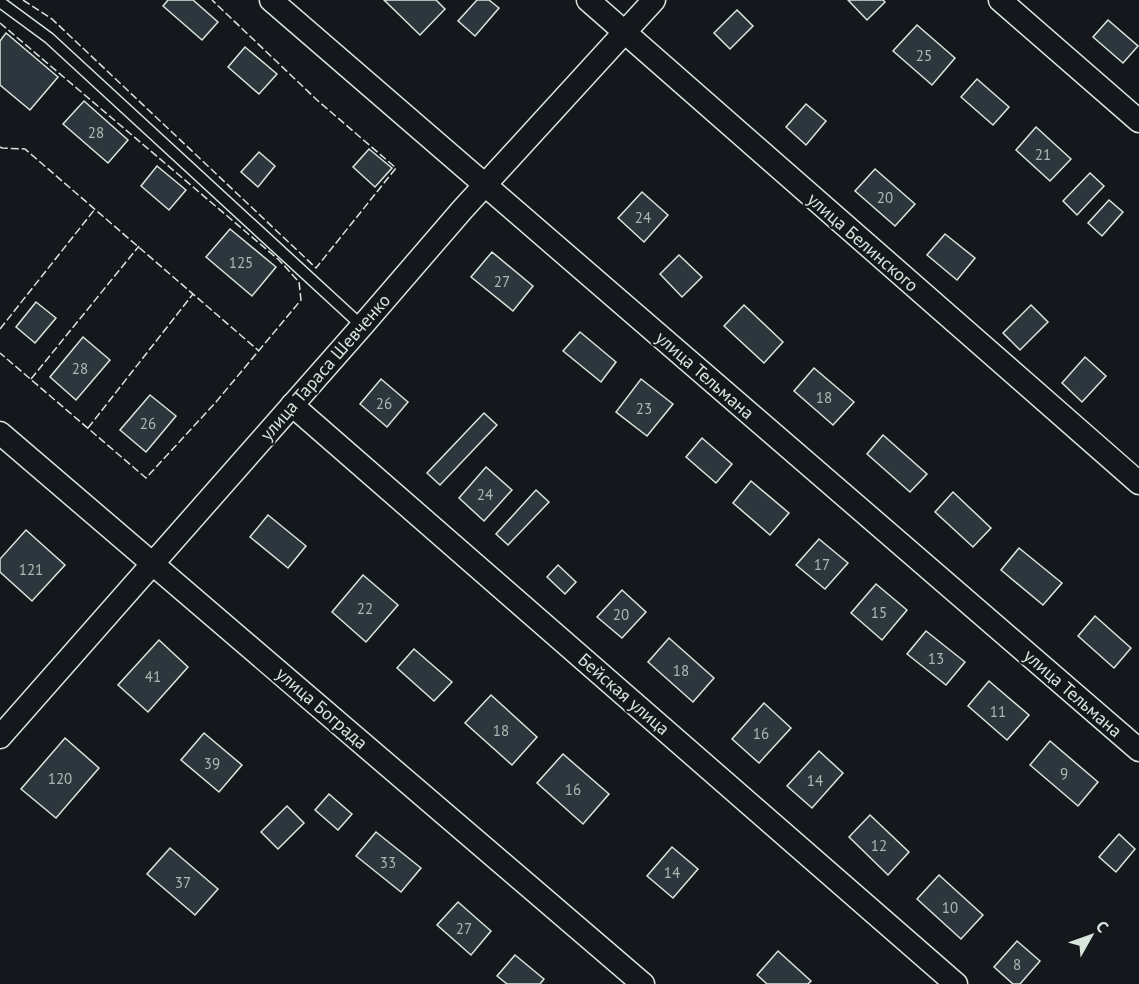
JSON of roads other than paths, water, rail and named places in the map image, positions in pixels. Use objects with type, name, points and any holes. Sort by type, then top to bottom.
[{"type":"street","name":"улица Тельмана","points":[[271,0],[1139,750]]},
{"type":"street","name":"улица Белинского","points":[[588,0],[1139,483]]},
{"type":"street","name":"улица Тараса Шевченко","points":[[0,737],[484,185],[654,0]]},
{"type":"street","points":[[1000,0],[1139,121]]},
{"type":"street","name":"Бейская улица","points":[[292,405],[956,984]]},
{"type":"street","name":"улица Бограда","points":[[0,433],[643,984]]},
{"type":"lane","points":[[0,2],[49,38],[362,326]]}]
